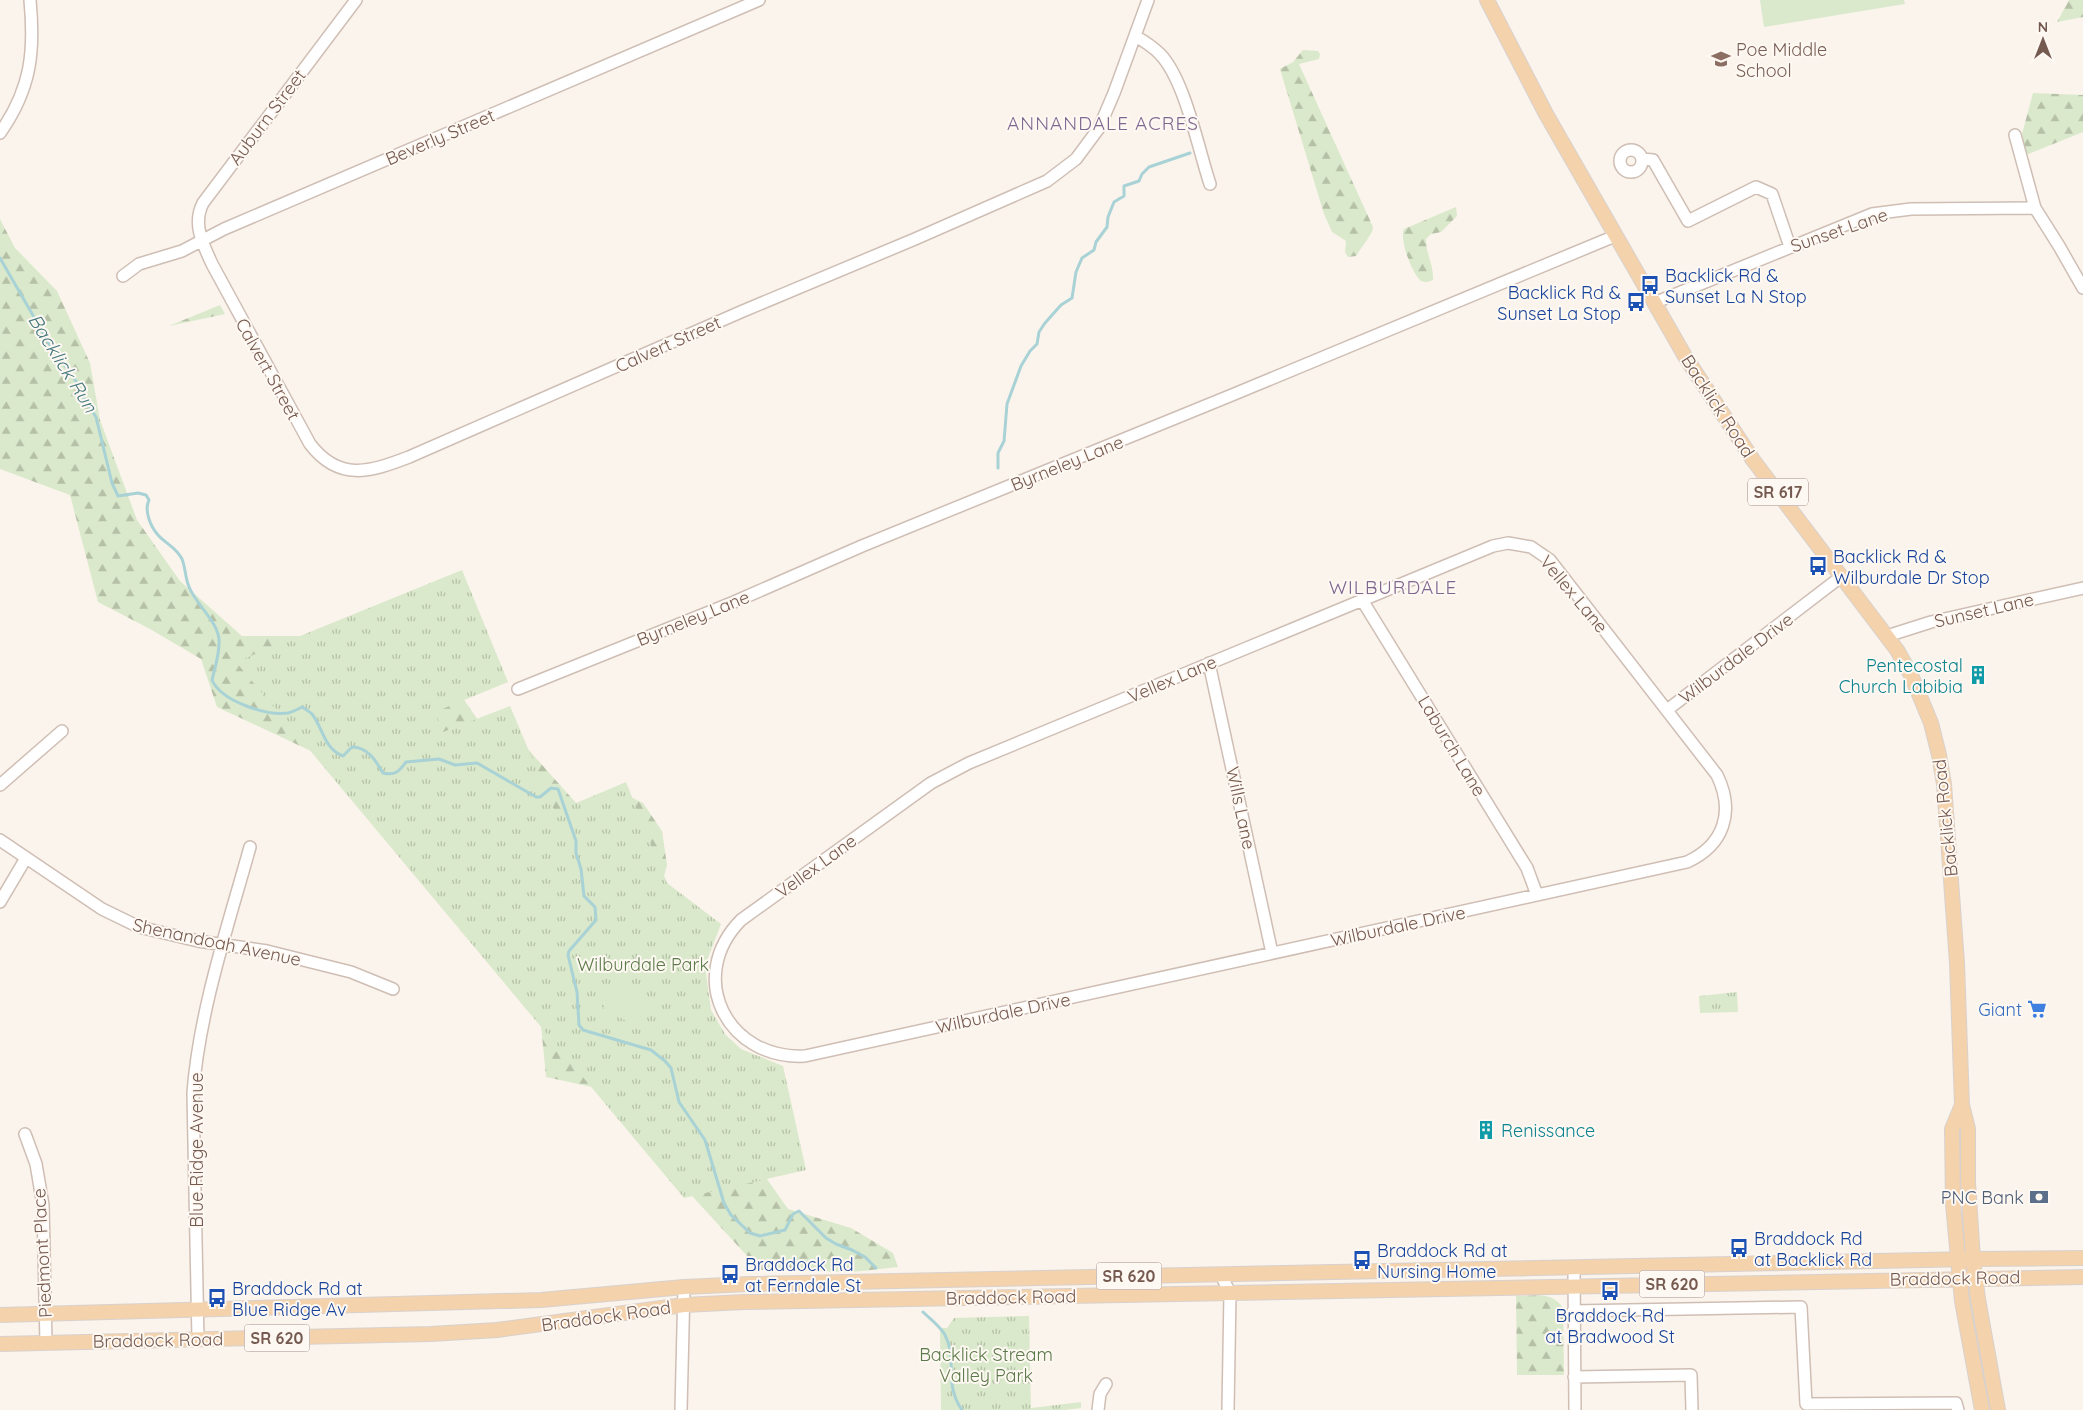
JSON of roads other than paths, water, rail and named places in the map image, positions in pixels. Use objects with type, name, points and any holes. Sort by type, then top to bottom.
[{"type":"main road","name":"Backlick Road","points":[[1487,0],[1546,114],[1683,354],[1752,460],[1887,636],[1902,658],[1922,700],[1939,755],[1944,784],[1957,963],[1962,1105],[1968,1129],[1968,1182],[1973,1259],[1986,1348],[1998,1410]]},
{"type":"main road","name":"Backlick Road","points":[[1962,1105],[1952,1129],[1953,1204],[1969,1344],[1982,1410]]},
{"type":"main road","name":"Braddock Road","points":[[0,1315],[541,1300],[684,1287],[759,1283],[2083,1258]]},
{"type":"main road","name":"Braddock Road","points":[[0,1344],[362,1337],[498,1330],[684,1305],[754,1302],[2083,1277]]},
{"type":"street","points":[[0,133],[20,100],[31,62],[33,28],[30,0]]},
{"type":"street","name":"Auburn Street","points":[[202,240],[197,219],[203,203],[356,0]]},
{"type":"street","name":"Beverly Street","points":[[122,276],[139,264],[182,251],[202,240],[759,0]]},
{"type":"street","name":"Calvert Street","points":[[202,240],[227,294],[310,444],[321,457],[336,467],[347,470],[368,470],[409,457],[1047,181],[1076,159],[1099,128],[1148,0]]},
{"type":"street","points":[[1135,36],[1149,44],[1160,55],[1178,82],[1210,184]]},
{"type":"street","points":[[2015,134],[2035,208],[2083,288]]},
{"type":"street","points":[[1642,159],[1653,160],[1688,221],[1756,187],[1772,194],[1790,247]]},
{"type":"street","name":"Sunset Lane","points":[[1654,303],[1872,214],[1891,210],[2035,208]]},
{"type":"street","name":"Byrneley Lane","points":[[518,689],[734,602],[862,546],[1615,236]]},
{"type":"street","name":"Vellex Lane","points":[[724,1014],[717,994],[718,959],[726,940],[741,920],[931,783],[962,766],[1493,546],[1508,543],[1531,547],[1550,560],[1667,710]]},
{"type":"street","name":"Wilburdale Drive","points":[[724,1014],[740,1035],[756,1047],[777,1055],[805,1056],[1687,862],[1698,857],[1714,842],[1720,832],[1725,815],[1725,797],[1717,775],[1667,710],[1842,576]]},
{"type":"street","name":"Sunset Lane","points":[[1887,636],[1931,622],[2083,588]]},
{"type":"street","name":"Laburch Lane","points":[[1362,600],[1527,868],[1537,895]]},
{"type":"street","name":"Wills Lane","points":[[1209,663],[1272,953]]},
{"type":"street","points":[[0,785],[62,730]]},
{"type":"street","name":"Shenandoah Avenue","points":[[0,840],[119,919],[139,927],[198,941],[223,943],[266,951],[351,972],[393,989]]},
{"type":"street","name":"Blue Ridge Avenue","points":[[198,1339],[193,1084],[195,1066],[223,943],[250,847]]},
{"type":"street","points":[[0,902],[26,858]]},
{"type":"street","name":"Piedmont Place","points":[[25,1134],[36,1164],[43,1205],[46,1343]]},
{"type":"street","points":[[1574,1268],[1575,1410]]},
{"type":"street","points":[[1221,1274],[1230,1293],[1228,1410]]},
{"type":"street","points":[[681,1410],[684,1287]]},
{"type":"street","points":[[1573,1311],[1801,1307],[1806,1404],[1956,1403],[1958,1410]]},
{"type":"street","points":[[1574,1377],[1691,1375],[1692,1410]]},
{"type":"street","points":[[1098,1410],[1100,1394],[1106,1384]]},
{"type":"waterway","points":[[998,468],[998,453],[1004,441],[1007,404],[1021,366],[1030,351],[1037,344],[1039,332],[1045,323],[1061,305],[1072,298],[1076,272],[1082,258],[1094,250],[1096,242],[1107,227],[1108,217],[1114,202],[1124,196],[1124,186],[1139,181],[1142,174],[1149,167],[1190,153]]},
{"type":"waterway","name":"Backlick Run","points":[[0,258],[50,345],[78,384],[82,395],[96,417],[112,483],[118,496],[138,493],[146,495],[149,500],[147,508],[149,518],[155,531],[177,551],[182,559],[190,589],[211,619],[219,639],[219,649],[212,680],[217,688],[234,700],[268,712],[288,713],[302,707],[312,714],[328,743],[337,753],[343,756],[352,747],[363,749],[383,773],[391,774],[397,772],[406,762],[439,759],[455,765],[477,763],[536,797],[540,797],[551,788],[558,789],[576,841],[576,853],[581,869],[584,896],[595,907],[596,920],[569,951],[568,955],[577,992],[579,1025],[583,1030],[651,1050],[671,1068],[679,1102],[705,1140],[724,1203],[731,1215],[750,1233],[760,1236],[785,1230],[793,1214],[799,1211],[826,1238],[865,1257],[876,1268]]},
{"type":"waterway","name":"Backlick Run","points":[[923,1312],[945,1335],[949,1344],[953,1390],[962,1410]]},
{"type":"place","name":"Poe Middle School","points":[[1721,59]]},
{"type":"place","name":"Backlick Rd & Sunset La N Stop","points":[[1650,285]]},
{"type":"place","name":"Backlick Rd & Sunset La Stop","points":[[1636,302]]},
{"type":"place","name":"Backlick Rd & Wilburdale Dr Stop","points":[[1818,566]]},
{"type":"place","name":"Pentecostal Church Labibia","points":[[1978,675]]},
{"type":"place","name":"Giant","points":[[2037,1009]]},
{"type":"place","name":"Renissance","points":[[1486,1130]]},
{"type":"place","name":"PNC Bank","points":[[2039,1197]]},
{"type":"place","name":"Braddock Rd at Backlick Rd","points":[[1739,1248]]},
{"type":"place","name":"Braddock Rd at Nursing Home","points":[[1362,1260]]},
{"type":"place","name":"Braddock Rd at Ferndale St","points":[[730,1274]]},
{"type":"place","name":"Braddock Rd at Bradwood St","points":[[1610,1291]]},
{"type":"place","name":"Braddock Rd at Blue Ridge Av","points":[[217,1298]]},
{"type":"district","name":"ANNANDALE ACRES","points":[[1103,123]]},
{"type":"district","name":"WILBURDALE","points":[[1393,587]]},
{"type":"park label","name":"Wilburdale Park","points":[[643,964]]},
{"type":"park label","name":"Backlick Stream Valley Park","points":[[986,1364]]}]
